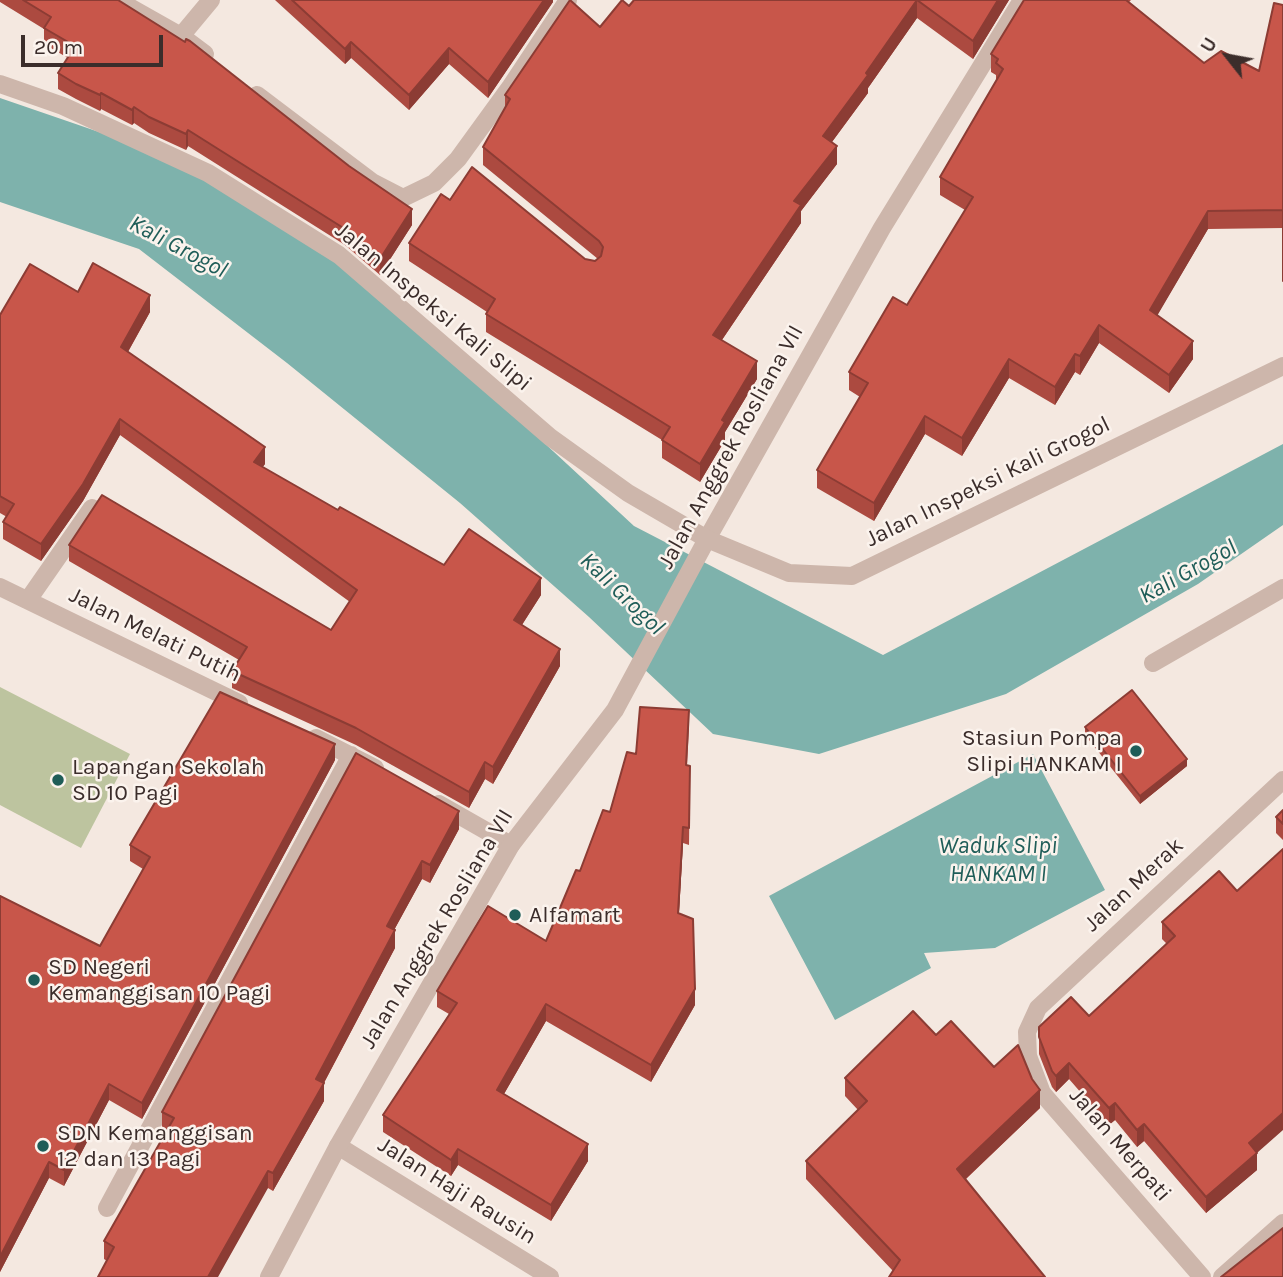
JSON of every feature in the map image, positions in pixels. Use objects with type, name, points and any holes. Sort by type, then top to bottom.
[{"type":"street","points":[[117,0],[181,36],[223,69]]},
{"type":"street","points":[[181,36],[211,0]]},
{"type":"street","points":[[245,85],[372,182],[403,198],[434,183],[463,164],[568,0]]},
{"type":"street","name":"Jalan Anggrek Rosliana VII","points":[[269,1277],[338,1146],[511,845],[615,710],[706,539],[882,228],[1022,0]]},
{"type":"street","name":"Jalan Inspeksi Kali Slipi","points":[[0,84],[64,106],[208,173],[339,255],[550,437],[628,493],[706,539]]},
{"type":"street","name":"Jalan Inspeksi Kali Grogol","points":[[706,539],[789,573],[852,576],[1283,366]]},
{"type":"street","points":[[28,600],[92,508]]},
{"type":"street","name":"Jalan Melati Putih","points":[[0,587],[253,710]]},
{"type":"street","points":[[1153,663],[1283,588]]},
{"type":"street","points":[[302,732],[386,774]]},
{"type":"street","points":[[107,1208],[351,755]]},
{"type":"street","name":"Jalan Merak","points":[[1027,1032],[1038,1008],[1283,780]]},
{"type":"street","points":[[421,794],[511,845]]},
{"type":"street","name":"Jalan Merpati","points":[[1027,1032],[1028,1056],[1042,1093],[1202,1277]]},
{"type":"street","name":"Jalan Haji Rausin","points":[[338,1146],[550,1277]]},
{"type":"street","points":[[1222,1277],[1283,1223]]},
{"type":"green space","name":"Lapangan Sekolah SD 10 Pagi","points":[[0,687],[130,754],[81,848],[0,805]]},
{"type":"water","name":"Kali Grogol","points":[[0,98],[166,155],[380,291],[634,526],[883,655],[1283,444],[1283,525],[1198,584],[1006,694],[819,754],[713,734],[589,617],[460,503],[287,363],[139,249],[0,202]]},
{"type":"water","name":"Waduk Slipi HANKAM I","points":[[1033,754],[1105,890],[995,948],[924,953],[931,968],[835,1020],[769,896]]},
{"type":"building","points":[[23,0],[118,0],[185,42],[186,39],[190,41],[349,166],[412,209],[380,259],[345,229],[188,130],[186,134],[134,107],[132,110],[101,93],[100,95],[76,84],[58,73],[75,46],[44,28],[51,17]]},
{"type":"building","points":[[292,0],[544,0],[488,82],[449,48],[409,95],[351,42],[345,49]]},
{"type":"building","points":[[570,0],[600,27],[622,0],[629,6],[634,0],[917,0],[866,73],[868,75],[823,136],[837,146],[794,201],[801,205],[713,335],[757,361],[700,464],[662,440],[670,427],[486,314],[495,299],[409,243],[441,194],[450,200],[472,167],[585,259],[595,261],[601,256],[603,247],[599,241],[483,147],[510,99],[505,95]]},
{"type":"building","points":[[917,0],[998,0],[973,41]]},
{"type":"building","points":[[1024,0],[1126,0],[1204,63],[1221,51],[1259,71],[1274,3],[1283,5],[1283,210],[1208,211],[1150,310],[1193,341],[1169,375],[1099,325],[1080,356],[1075,354],[1055,387],[1009,359],[962,438],[925,416],[874,503],[817,470],[868,383],[849,372],[893,297],[907,305],[973,197],[940,177],[1003,69],[996,63],[998,59],[991,54]]},
{"type":"building","points":[[93,263],[150,295],[121,347],[265,447],[254,462],[338,510],[340,507],[444,565],[469,529],[541,578],[514,620],[560,649],[493,767],[485,762],[469,792],[356,728],[232,671],[247,647],[69,545],[102,495],[331,630],[357,590],[120,419],[83,484],[41,544],[3,522],[14,504],[0,496],[0,315],[30,264],[78,292]]},
{"type":"building","name":"Stasiun Pompa Slipi HANKAM I","points":[[1132,690],[1187,759],[1140,796],[1085,727]]},
{"type":"building","points":[[220,692],[335,744],[142,1103],[109,1084],[64,1170],[49,1162],[0,1257],[0,896],[100,946],[150,857],[130,845]]},
{"type":"building","points":[[640,707],[689,710],[686,765],[690,766],[689,828],[683,827],[678,913],[693,919],[695,989],[651,1065],[546,1004],[497,1090],[588,1144],[551,1205],[458,1149],[451,1160],[383,1115],[457,1003],[437,991],[488,906],[546,941],[576,870],[580,871],[603,810],[610,812],[627,752],[636,754]]},
{"type":"building","points":[[356,753],[459,811],[430,865],[422,861],[387,926],[395,930],[316,1079],[324,1083],[273,1173],[268,1171],[208,1277],[98,1277],[114,1247],[104,1241],[174,1118],[162,1112]]},
{"type":"building","points":[[1283,810],[1283,824],[1276,817]]},
{"type":"building","points":[[1283,849],[1283,1113],[1249,1143],[1257,1153],[1206,1197],[1144,1124],[1137,1130],[1115,1103],[1109,1108],[1069,1063],[1056,1076],[1039,1037],[1039,1027],[1071,997],[1089,1016],[1175,936],[1162,922],[1219,871],[1237,891]]},
{"type":"building","points":[[913,1011],[936,1035],[951,1021],[994,1067],[1018,1045],[1032,1079],[1040,1090],[957,1169],[1045,1277],[889,1277],[900,1260],[806,1161],[867,1101],[845,1078]]},
{"type":"building","points":[[1283,1228],[1283,1277],[1221,1277]]},
{"type":"place","name":"Stasiun Pompa Slipi HANKAM I","points":[[1136,751]]},
{"type":"place","name":"Lapangan Sekolah SD 10 Pagi","points":[[58,780]]},
{"type":"place","name":"Alfamart","points":[[515,915]]},
{"type":"place","name":"SD Negeri Kemanggisan 10 Pagi","points":[[34,980]]},
{"type":"place","name":"SDN Kemanggisan 12 dan 13 Pagi","points":[[43,1146]]}]
